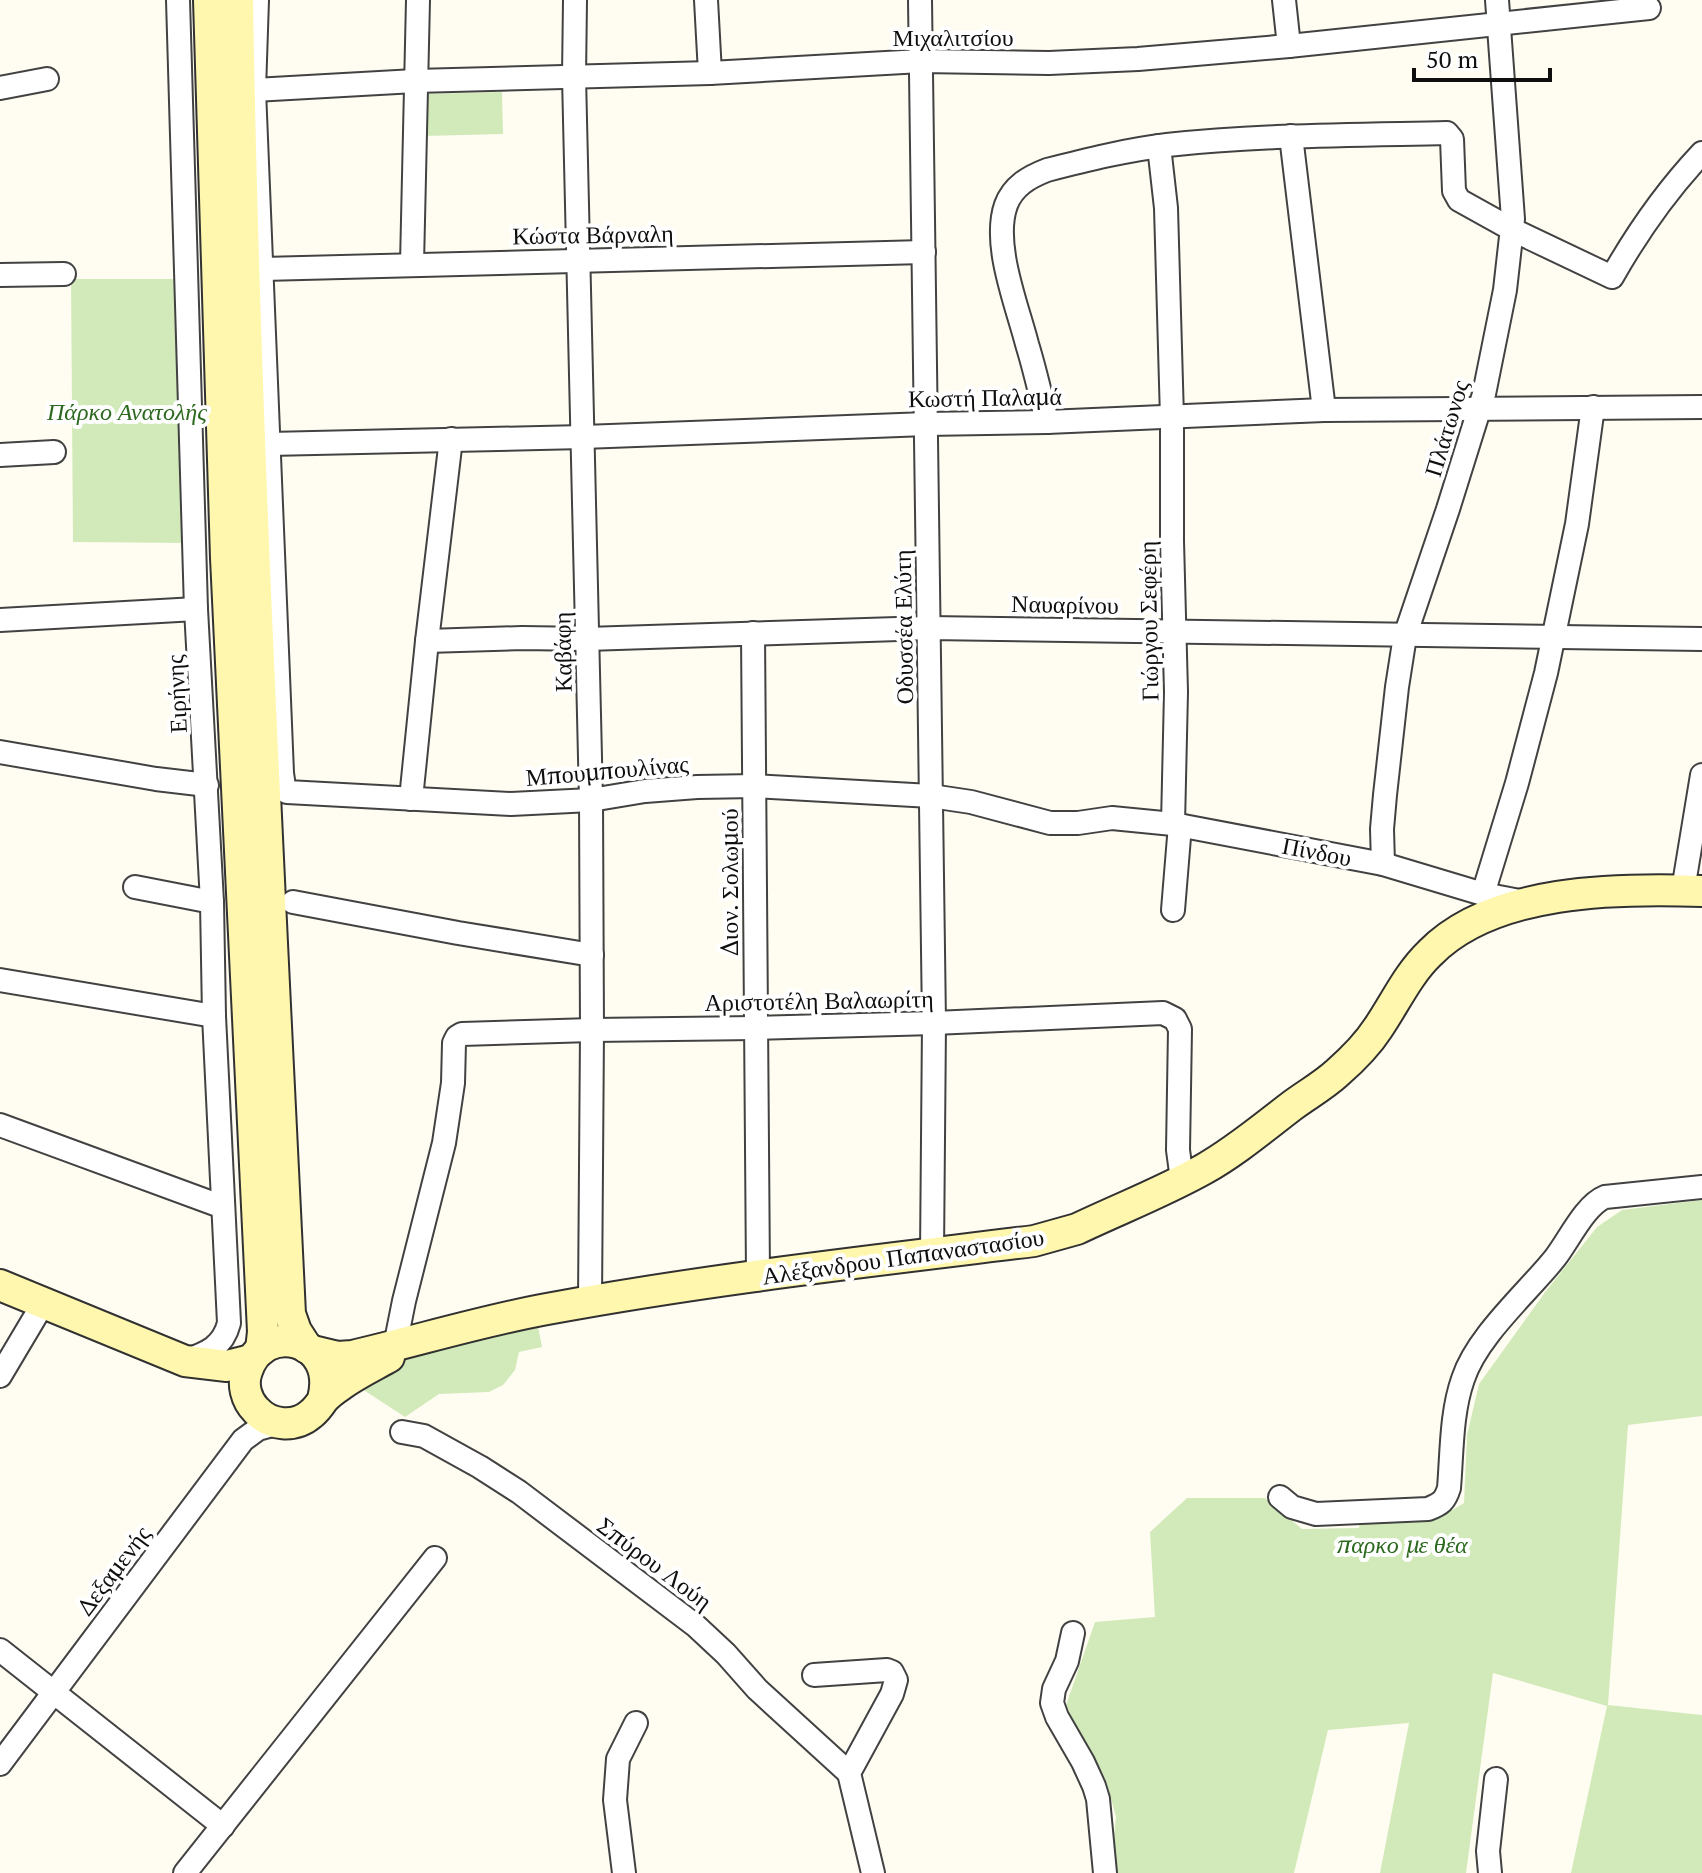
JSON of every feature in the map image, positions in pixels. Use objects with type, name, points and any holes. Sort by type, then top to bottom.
[{"type":"street","name":"Ειρήνης","points":[[178,0],[196,609],[207,785],[214,1016],[229,1323],[219,1343],[206,1353],[185,1361]]},
{"type":"street","points":[[209,0],[226,558],[263,1332],[246,1373],[248,1400]]},
{"type":"street","points":[[238,0],[240,179],[256,595],[290,1314],[296,1331],[321,1361],[326,1373],[327,1387],[323,1399]]},
{"type":"street","points":[[257,0],[254,90],[269,444]]},
{"type":"street","points":[[412,264],[418,0]]},
{"type":"street","name":"Καβάφη","points":[[575,0],[574,77],[591,800],[590,1302]]},
{"type":"street","points":[[706,0],[710,73]]},
{"type":"street","name":"Οδυσσέα Ελύτη","points":[[920,0],[934,1023],[932,1254]]},
{"type":"street","points":[[1284,0],[1289,46]]},
{"type":"street","name":"Πλάτωνος","points":[[1383,864],[1385,795],[1405,636],[1487,385],[1513,230],[1497,0]]},
{"type":"street","name":"Μιχαλιτσίου","points":[[254,90],[415,81],[710,73],[921,61],[1049,63],[1138,59],[1649,8]]},
{"type":"street","points":[[0,88],[47,79]]},
{"type":"street","points":[[1047,422],[1007,269],[1003,237],[1007,203],[1013,192],[1025,180],[1047,170],[1159,146],[1291,136],[1447,133],[1452,139],[1454,191],[1459,200],[1513,230],[1612,277],[1646,224],[1702,153]]},
{"type":"street","points":[[1291,136],[1324,410]]},
{"type":"street","name":"Γιώργου Σεφέρη","points":[[1159,146],[1166,208],[1172,418],[1177,824],[1173,910]]},
{"type":"street","name":"Κώστα Βάρναλη","points":[[263,269],[924,252]]},
{"type":"street","points":[[0,275],[64,274]]},
{"type":"street","points":[[1483,894],[1517,783],[1554,638],[1577,524],[1593,407]]},
{"type":"street","name":"Κωστή Παλαμά","points":[[269,444],[583,437],[1172,418],[1324,410],[1702,407]]},
{"type":"street","points":[[411,799],[451,439]]},
{"type":"street","name":"Μπουμπουλίνας","points":[[269,444],[282,773],[287,792],[511,804],[591,800],[697,787],[755,786],[931,796]]},
{"type":"street","points":[[0,455],[54,452]]},
{"type":"street","points":[[0,620],[196,609]]},
{"type":"street","name":"Ναυαρίνου","points":[[427,641],[929,628],[1702,639]]},
{"type":"street","name":"Διον. Σολωμού","points":[[753,633],[758,1275]]},
{"type":"street","points":[[0,752],[207,785]]},
{"type":"street","points":[[1692,890],[1702,775]]},
{"type":"street","name":"Πίνδου","points":[[931,796],[971,802],[1050,823],[1112,818],[1177,824],[1383,864],[1483,894],[1528,902],[1593,893],[1692,890]]},
{"type":"street","points":[[135,887],[212,902]]},
{"type":"street","points":[[293,902],[592,955]]},
{"type":"street","name":"Αλέξανδρου Παπαναστασίου","points":[[310,1349],[338,1357],[352,1356],[499,1319],[590,1302],[758,1275],[1062,1235],[1182,1180],[1249,1139],[1335,1075],[1362,1049],[1430,952],[1468,924],[1528,902]]},
{"type":"street","points":[[0,980],[214,1016]]},
{"type":"street","name":"Αριστοτέλη Βαλαωρίτη","points":[[407,1344],[414,1259],[444,1143],[453,1083],[454,1043],[462,1034],[934,1023],[1163,1013],[1175,1019],[1180,1029],[1178,1150],[1182,1180]]},
{"type":"street","points":[[0,1125],[223,1207]]},
{"type":"street","points":[[1280,1497],[1299,1510],[1326,1515],[1428,1509],[1440,1504],[1449,1488],[1456,1409],[1463,1377],[1487,1338],[1557,1256],[1593,1205],[1605,1197],[1702,1187]]},
{"type":"street","points":[[0,1285],[185,1361],[248,1400],[267,1419],[280,1423],[293,1423],[306,1418],[342,1384],[407,1344]]},
{"type":"street","points":[[0,1376],[44,1302]]},
{"type":"street","points":[[185,1361],[227,1366],[256,1355],[273,1343],[287,1341],[310,1349]]},
{"type":"street","name":"Δεξαμενής","points":[[0,1764],[243,1440],[258,1429],[280,1423]]},
{"type":"street","name":"Σπύρου Λούη","points":[[402,1432],[424,1436],[519,1492],[696,1626],[757,1689],[849,1773]]},
{"type":"street","points":[[185,1873],[435,1558]]},
{"type":"street","points":[[1073,1633],[1052,1703],[1094,1786],[1105,1873]]},
{"type":"street","points":[[0,1650],[223,1826]]},
{"type":"street","points":[[814,1675],[887,1670],[896,1680],[892,1694],[849,1773],[873,1873]]},
{"type":"street","points":[[623,1873],[615,1800],[618,1759],[636,1723]]},
{"type":"street","points":[[1490,1873],[1488,1851],[1496,1779]]},
{"type":"green space","points":[[502,92],[503,134],[424,136],[423,94]]},
{"type":"green space","name":"Πάρκο Ανατολής","points":[[71,279],[179,279],[185,543],[73,542]]},
{"type":"green space","name":"παρκο με θέα","points":[[1702,1200],[1702,1416],[1628,1425],[1608,1705],[1702,1715],[1702,1873],[1571,1873],[1607,1706],[1493,1673],[1466,1873],[1380,1873],[1409,1723],[1328,1730],[1294,1873],[1116,1873],[1113,1847],[1116,1817],[1106,1780],[1066,1705],[1095,1622],[1155,1617],[1150,1532],[1187,1498],[1265,1498],[1302,1529],[1359,1528],[1360,1520],[1447,1513],[1464,1503],[1467,1435],[1479,1384],[1546,1291],[1597,1227],[1622,1210]]},
{"type":"green space","points":[[538,1326],[542,1347],[519,1352],[515,1370],[503,1385],[489,1392],[439,1394],[405,1417],[362,1389],[340,1369],[475,1338]]}]
